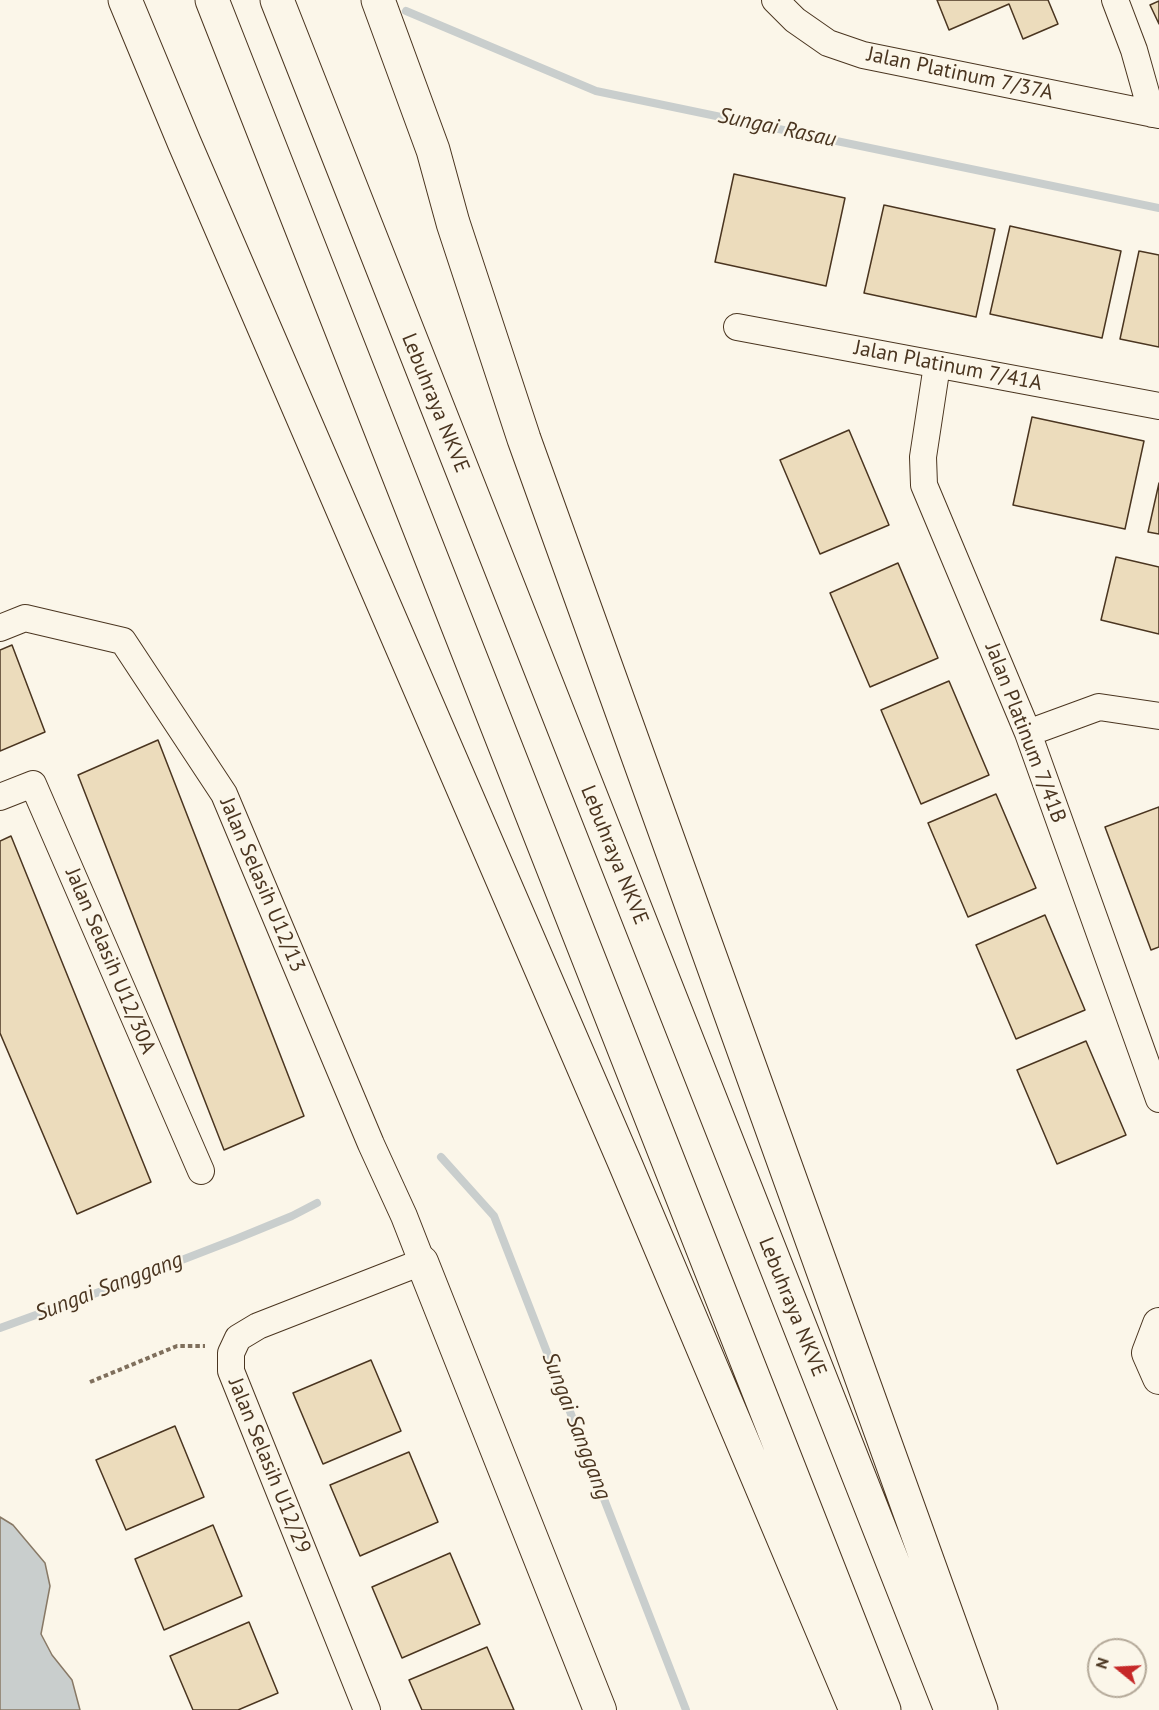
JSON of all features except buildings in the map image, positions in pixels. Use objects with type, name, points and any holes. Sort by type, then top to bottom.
[{"type":"highway","points":[[125,0],[614,1139],[856,1710]]},
{"type":"highway","points":[[212,0],[884,1710]]},
{"type":"highway","name":"Lebuhraya NKVE","points":[[277,0],[951,1710]]},
{"type":"highway","points":[[378,0],[433,150],[453,223],[524,439],[981,1710]]},
{"type":"street","name":"Jalan Platinum 7/37A","points":[[776,0],[795,20],[828,43],[863,55],[1156,114]]},
{"type":"street","points":[[1115,0],[1156,114]]},
{"type":"street","name":"Jalan Platinum 7/41A","points":[[737,327],[1159,406]]},
{"type":"street","name":"Jalan Platinum 7/41B","points":[[938,365],[922,457],[924,485],[1028,733],[1159,1099]]},
{"type":"street","name":"Jalan Selasih U12/13","points":[[0,628],[25,618],[123,641],[224,794],[422,1262]]},
{"type":"street","points":[[1028,733],[1099,707],[1159,716]]},
{"type":"street","name":"Jalan Selasih U12/30A","points":[[0,797],[33,784],[201,1171]]},
{"type":"street","points":[[422,1262],[600,1710]]},
{"type":"street","name":"Jalan Selasih U12/29","points":[[367,1710],[231,1371],[231,1353],[238,1338],[258,1326],[422,1262]]},
{"type":"street","points":[[1159,1324],[1149,1353],[1159,1378]]},
{"type":"path","points":[[90,1382],[177,1346],[207,1346],[231,1353]]},
{"type":"shaded area","points":[[0,1517],[13,1525],[45,1563],[50,1586],[41,1634],[52,1655],[72,1680],[80,1710],[0,1710]]},
{"type":"waterway","name":"Sungai Rasau","points":[[406,11],[596,91],[1159,208]]},
{"type":"waterway","name":"Sungai Sanggang","points":[[441,1157],[494,1216],[686,1710]]},
{"type":"waterway","name":"Sungai Sanggang","points":[[0,1328],[236,1239],[317,1203]]}]
